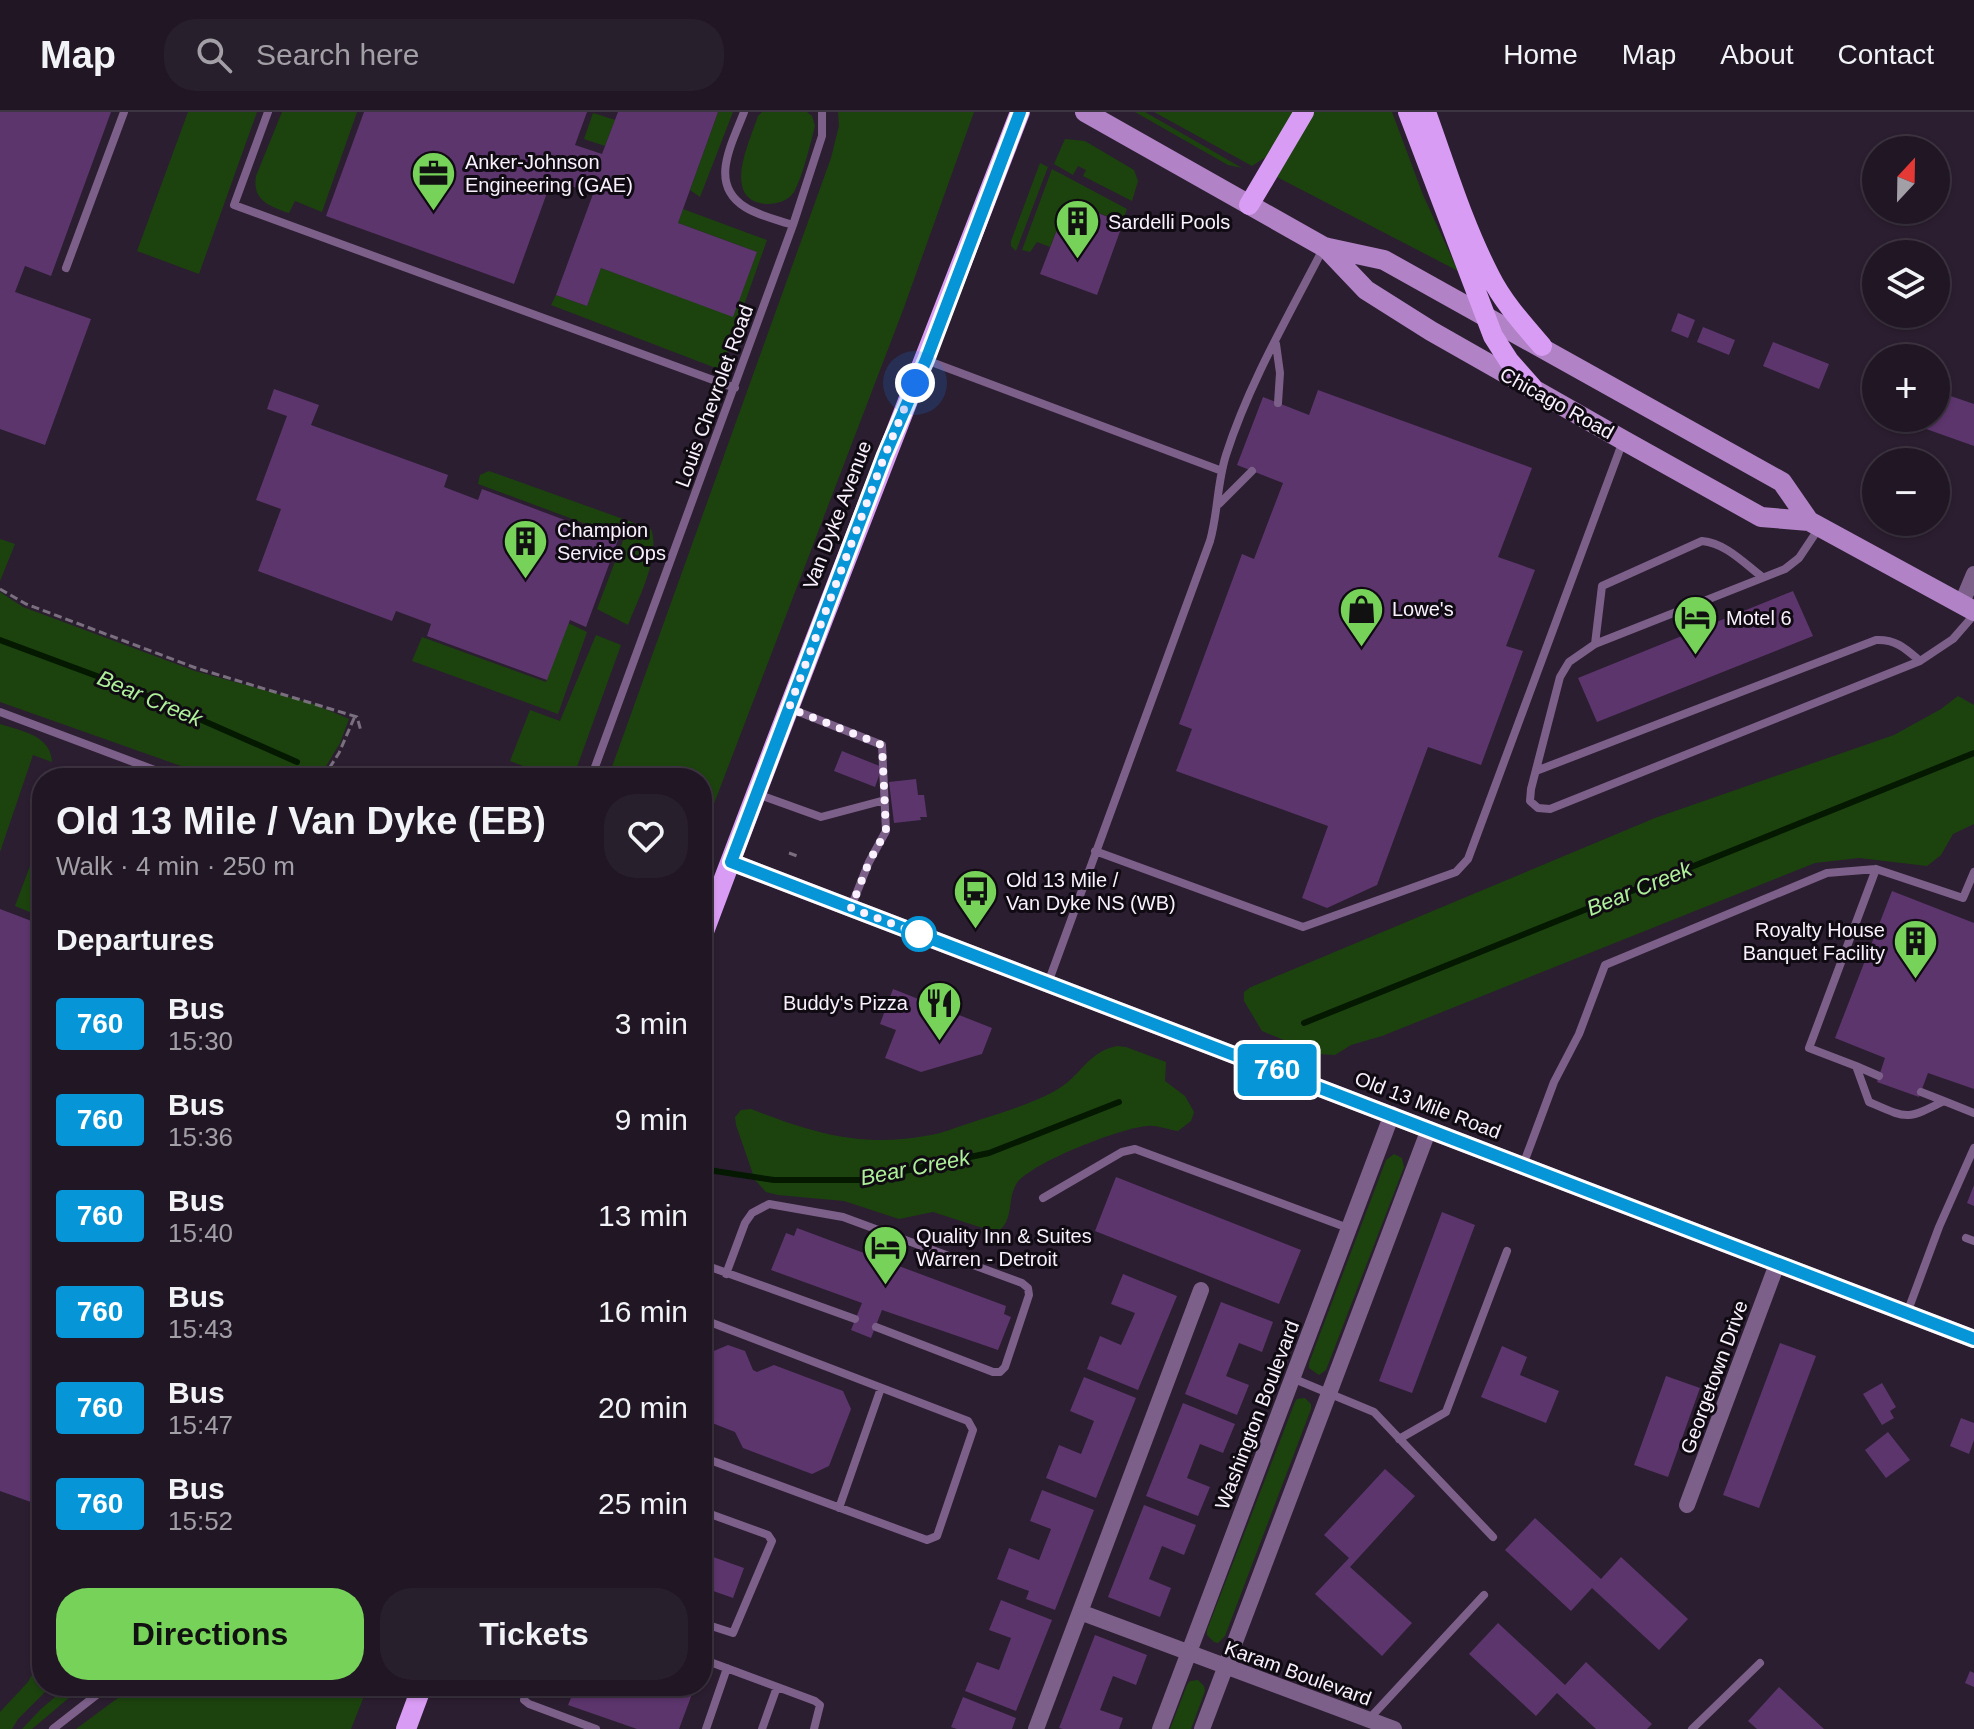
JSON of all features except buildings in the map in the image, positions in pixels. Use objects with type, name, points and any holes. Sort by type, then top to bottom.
[{"type":"main road","name":"Van Dyke Avenue","points":[[712,911],[885,455],[926,360],[1020,112]]},
{"type":"main road","name":"Chicago Road","points":[[1085,112],[1324,247],[1366,290],[1623,440],[1761,517],[1815,524],[1970,610]]},
{"type":"main road","points":[[1249,205],[1304,112]]},
{"type":"main road","points":[[1408,112],[1483,313],[1509,361],[1532,387]]},
{"type":"main road","points":[[1426,112],[1470,233],[1489,275],[1542,346]]},
{"type":"main road","name":"Chicago Road","points":[[1324,247],[1384,260],[1542,346],[1782,482],[1815,524]]},
{"type":"main road","points":[[406,1729],[418,1696]]},
{"type":"street","points":[[1970,610],[1974,574]]},
{"type":"street","name":"Old 13 Mile Road","points":[[731,862],[1974,1339]]},
{"type":"street","name":"Washington Boulevard","points":[[1160,1729],[1392,1114]]},
{"type":"street","points":[[1202,1729],[1429,1129]]},
{"type":"street","name":"Georgetown Drive","points":[[1687,1505],[1777,1264]]},
{"type":"street","points":[[1036,1729],[1201,1290]]},
{"type":"street","name":"Karam Boulevard","points":[[1080,1612],[1394,1729]]},
{"type":"lane","points":[[66,268],[124,112]]},
{"type":"lane","points":[[268,112],[234,205],[735,388]]},
{"type":"lane","points":[[744,112],[728,153],[724,177],[728,192],[746,208],[793,225]]},
{"type":"lane","name":"Louis Chevrolet Road","points":[[595,768],[793,225],[822,136],[822,112]]},
{"type":"lane","points":[[1048,983],[1210,541],[1222,471],[1241,417],[1324,247]]},
{"type":"lane","points":[[1276,344],[1280,373],[1278,403]]},
{"type":"lane","points":[[926,360],[1222,471]]},
{"type":"lane","points":[[1095,851],[1303,927],[1456,872],[1468,859],[1623,440]]},
{"type":"lane","points":[[1218,504],[1252,471]]},
{"type":"lane","points":[[1815,524],[1799,558],[1785,569],[1595,644],[1569,662],[1560,677],[1530,801],[1538,808],[1550,809],[1920,661],[1953,639],[1970,610]]},
{"type":"lane","points":[[1595,644],[1602,586],[1702,541],[1714,542],[1761,576]]},
{"type":"lane","points":[[1536,771],[1876,640],[1899,643],[1920,661]]},
{"type":"lane","points":[[789,708],[882,745],[886,831],[869,862],[851,908]]},
{"type":"lane","points":[[0,712],[149,768]]},
{"type":"lane","points":[[756,794],[821,817],[885,800]]},
{"type":"lane","points":[[1876,869],[1809,1048],[1879,1076]]},
{"type":"lane","points":[[1522,1165],[1554,1082],[1579,1034],[1605,965],[1827,873],[1876,869],[1974,903]]},
{"type":"lane","points":[[1963,898],[1974,872]]},
{"type":"lane","points":[[1856,1066],[1869,1102],[1904,1117],[1913,1117],[1944,1101]]},
{"type":"lane","points":[[1921,1092],[1974,1113]]},
{"type":"lane","points":[[1906,1313],[1974,1148]]},
{"type":"lane","points":[[1043,1198],[1122,1152],[1135,1149],[1349,1228]]},
{"type":"lane","points":[[726,1274],[745,1223],[752,1213],[769,1204],[843,1217],[1022,1283],[1028,1288],[1029,1295],[1005,1367],[1000,1372],[876,1327]]},
{"type":"lane","points":[[1399,1439],[1446,1412],[1507,1251]]},
{"type":"lane","points":[[712,1268],[855,1319]]},
{"type":"lane","points":[[712,1323],[972,1424],[973,1430],[937,1536],[927,1540],[712,1461]]},
{"type":"lane","points":[[1292,1378],[1374,1412],[1493,1537]]},
{"type":"lane","points":[[839,1508],[881,1388]]},
{"type":"lane","points":[[712,1515],[768,1535],[772,1541],[733,1633],[712,1626]]},
{"type":"lane","points":[[1368,1720],[1484,1595]]},
{"type":"lane","points":[[712,1663],[820,1705],[814,1729]]},
{"type":"lane","points":[[1692,1729],[1760,1663]]},
{"type":"lane","points":[[706,1729],[727,1668]]},
{"type":"lane","points":[[762,1729],[777,1687]]},
{"type":"lane","points":[[53,1729],[95,1696]]},
{"type":"lane","points":[[525,1696],[524,1700],[529,1704],[596,1729]]},
{"type":"path","points":[[0,589],[26,604],[196,668],[355,716]]},
{"type":"path","points":[[355,716],[361,731]]},
{"type":"path","points":[[329,768],[355,716]]},
{"type":"path","points":[[789,853],[800,857]]},
{"type":"green space","points":[[188,112],[257,112],[199,274],[137,251]]},
{"type":"green space","points":[[282,112],[357,112],[322,212],[295,201],[289,213],[269,205],[257,191],[256,176]]},
{"type":"green space","points":[[718,112],[733,112],[700,197],[690,190]]},
{"type":"green space","points":[[762,112],[807,112],[815,126],[794,192],[785,200],[771,204],[753,200],[745,192],[741,181],[745,154]]},
{"type":"green space","points":[[838,112],[974,112],[903,310],[712,809],[712,768],[612,768],[831,158],[839,126]]},
{"type":"green space","points":[[1135,112],[1145,112],[1242,168],[1228,165]]},
{"type":"green space","points":[[1154,112],[1294,112],[1269,155],[1252,166]]},
{"type":"green space","points":[[1313,112],[1392,112],[1423,195],[1458,271],[1277,177]]},
{"type":"green space","points":[[593,113],[615,120],[605,146],[584,139]]},
{"type":"green space","points":[[1065,139],[1085,141],[1134,170],[1138,181],[1132,201],[1083,176],[1086,170],[1078,166],[1073,175],[1054,164]]},
{"type":"green space","points":[[1040,163],[1048,167],[1016,251],[1011,241]]},
{"type":"green space","points":[[1052,169],[1127,209],[1122,222],[1068,201],[1050,247],[1037,242],[1030,252],[1022,250]]},
{"type":"green space","points":[[683,209],[767,240],[721,370],[551,305],[556,295],[587,306],[601,268],[733,316],[757,252],[678,223]]},
{"type":"green space","points":[[489,471],[651,529],[651,564],[628,625],[597,609],[624,538],[478,484],[480,475]]},
{"type":"green space","points":[[0,539],[15,544],[0,581]]},
{"type":"green space","points":[[0,592],[23,607],[195,671],[311,703],[349,719],[340,743],[325,768],[187,768],[0,702]]},
{"type":"green space","points":[[568,623],[587,632],[558,714],[412,661],[422,637],[546,682]]},
{"type":"green space","points":[[596,635],[621,645],[577,768],[528,768],[510,761],[530,710],[560,721]]},
{"type":"green space","points":[[1958,696],[1974,705],[1974,824],[1953,834],[1941,855],[1927,866],[1859,858],[1815,863],[1382,1036],[1351,1045],[1335,1055],[1317,1054],[1262,1031],[1244,1001],[1244,992],[1251,987],[1655,818],[1894,735]]},
{"type":"green space","points":[[0,724],[41,740],[52,762],[33,755],[0,852]]},
{"type":"green space","points":[[30,866],[32,867],[32,913],[15,906]]},
{"type":"green space","points":[[1117,1046],[1166,1062],[1165,1081],[1185,1096],[1194,1112],[1191,1121],[1178,1131],[1152,1126],[1135,1128],[1078,1147],[1040,1166],[1017,1183],[1008,1218],[1001,1229],[989,1230],[933,1212],[899,1219],[844,1201],[766,1192],[755,1180],[736,1125],[735,1117],[741,1110],[751,1109],[836,1136],[879,1140],[931,1135],[1043,1097],[1063,1086],[1098,1054]]},
{"type":"green space","points":[[1394,1154],[1402,1158],[1404,1167],[1326,1370],[1319,1375],[1309,1368],[1309,1363],[1386,1160]]},
{"type":"green space","points":[[1305,1398],[1311,1409],[1225,1636],[1218,1643],[1214,1642],[1207,1635],[1207,1630],[1295,1402]]},
{"type":"green space","points":[[32,1675],[32,1696],[41,1696],[12,1729],[0,1729],[0,1712]]},
{"type":"green space","points":[[1198,1680],[1205,1691],[1191,1729],[1170,1729],[1187,1685],[1190,1681]]},
{"type":"green space","points":[[56,1696],[71,1696],[32,1729],[22,1729]]},
{"type":"green space","points":[[121,1696],[364,1696],[351,1729],[76,1729]]},
{"type":"waterway","name":"Bear Creek","points":[[0,640],[129,688],[297,762]]},
{"type":"waterway","name":"Bear Creek","points":[[1304,1023],[1974,753]]},
{"type":"waterway","name":"Bear Creek","points":[[712,1171],[774,1180],[862,1180],[989,1153],[1119,1102]]},
{"type":"bus line","name":"760","points":[[1020,112],[926,360],[885,455],[731,862],[1974,1339]]},
{"type":"place","name":"Anker-Johnson Engineering (GAE)","points":[[434,212]]},
{"type":"place","name":"Sardelli Pools","points":[[1077,261]]},
{"type":"place","name":"Champion Service Ops","points":[[526,580]]},
{"type":"place","name":"Lowe's","points":[[1361,648]]},
{"type":"place","name":"Motel 6","points":[[1695,657]]},
{"type":"place","name":"Old 13 Mile / Van Dyke NS (WB)","points":[[975,930]]},
{"type":"place","name":"Royalty House Banquet Facility","points":[[1916,980]]},
{"type":"place","name":"Buddy's Pizza","points":[[939,1042]]},
{"type":"place","name":"Quality Inn & Suites Warren - Detroit","points":[[885,1287]]},
{"type":"route","points":[[915,383],[789,708],[882,745],[886,831],[869,862],[851,908],[919,934]]}]
